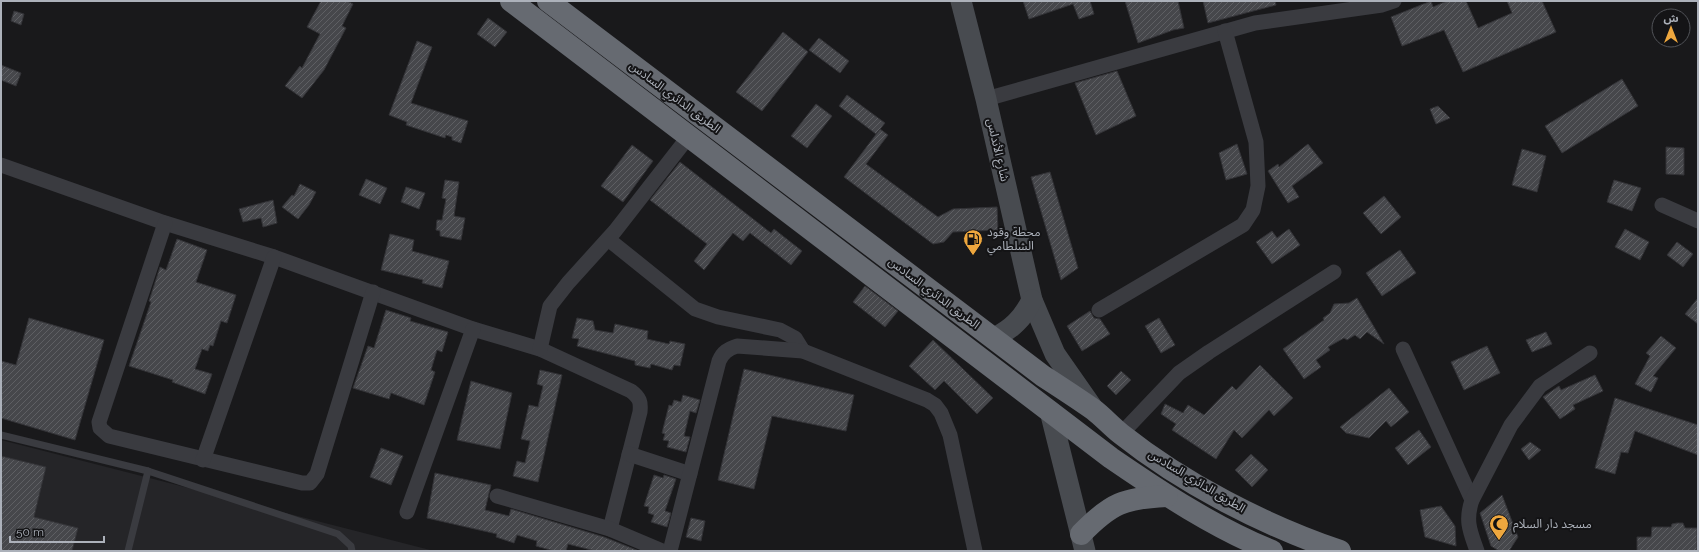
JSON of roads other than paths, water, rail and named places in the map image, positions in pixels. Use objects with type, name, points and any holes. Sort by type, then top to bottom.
[{"type":"highway","name":"الطريق الدائري السادس","points":[[511,1],[1111,458],[1167,496],[1272,551]]},
{"type":"highway","name":"الطريق الدائري السادس","points":[[548,1],[1043,376],[1094,410],[1121,434],[1173,470],[1240,508],[1294,533],[1340,551]]},
{"type":"highway","points":[[1083,543],[1105,512],[1121,502],[1137,498],[1167,496]]},
{"type":"main road","name":"شارع الأندلس","points":[[961,1],[986,99],[1032,300],[1055,354],[1094,410]]},
{"type":"main road","points":[[994,338],[1004,333],[1018,322],[1032,300]]},
{"type":"main road","points":[[1050,411],[1083,543]]},
{"type":"street","points":[[986,99],[1255,23],[1382,5],[1394,1]]},
{"type":"street","points":[[1100,310],[1243,225],[1253,210],[1258,186],[1256,142],[1253,125],[1225,31]]},
{"type":"street","points":[[540,349],[550,306],[568,283],[608,239],[689,136]]},
{"type":"street","points":[[1,165],[165,223],[274,257],[473,329],[540,349],[620,385],[639,397],[641,403],[610,529]]},
{"type":"street","points":[[1662,205],[1698,221]]},
{"type":"street","points":[[165,223],[99,422],[100,428],[109,436],[203,460],[302,483],[310,483],[317,474],[373,292]]},
{"type":"street","points":[[608,239],[694,309],[718,317],[780,330],[795,338],[803,351]]},
{"type":"street","points":[[203,460],[274,257]]},
{"type":"street","points":[[1121,434],[1180,373],[1209,352],[1334,272]]},
{"type":"street","points":[[407,512],[473,329]]},
{"type":"street","points":[[670,551],[719,361],[722,354],[737,346],[803,351],[920,397],[935,405],[941,413],[950,435],[975,551]]},
{"type":"street","points":[[1403,350],[1472,500]]},
{"type":"street","points":[[1476,551],[1468,526],[1468,513],[1472,500],[1511,425],[1540,386],[1590,353]]},
{"type":"street","points":[[629,454],[690,474]]},
{"type":"street","points":[[497,496],[610,529],[662,551]]},
{"type":"lane","points":[[1,435],[148,471],[338,534],[352,546],[352,551]]},
{"type":"lane","points":[[128,551],[148,471]]},
{"type":"place","name":"محطة وقود الشلطامي","points":[[973,256]]},
{"type":"place","name":"مسجد دار السلام","points":[[1499,541]]}]
